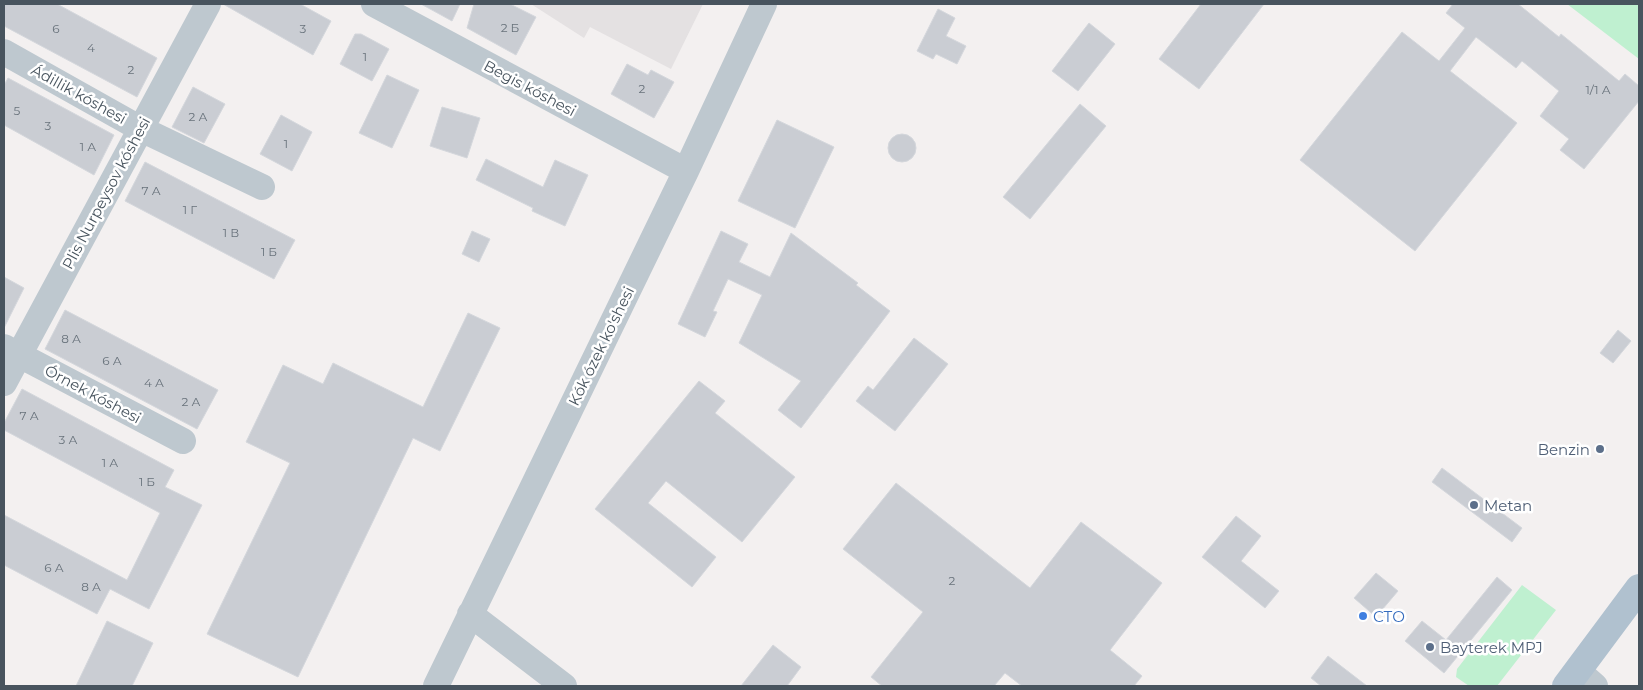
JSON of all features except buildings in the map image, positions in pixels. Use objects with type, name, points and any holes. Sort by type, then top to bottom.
[{"type":"main road","points":[[1580,681],[1639,588]]},
{"type":"street","name":"Plis Nurpeysov kóshesi","points":[[4,383],[11,351],[141,129],[208,4]]},
{"type":"street","name":"Begis kóshesi","points":[[374,4],[686,172]]},
{"type":"street","name":"Kók ózek ko'shesi","points":[[436,686],[686,172],[764,4]]},
{"type":"street","name":"Ádillik kóshesi","points":[[4,52],[141,129],[262,187]]},
{"type":"street","name":"Órnek kóshesi","points":[[11,351],[183,441]]},
{"type":"street","points":[[470,614],[564,686]]},
{"type":"shaded area","points":[[531,4],[703,4],[671,69],[590,27],[584,38]]},
{"type":"green space","points":[[1567,4],[1639,4],[1639,59]]},
{"type":"green space","points":[[1522,585],[1556,610],[1497,686],[1469,686],[1456,677],[1457,669]]},
{"type":"place","name":"Benzin","points":[[1600,449]]},
{"type":"place","name":"Metan","points":[[1474,505]]},
{"type":"place","name":"СТО","points":[[1363,616]]},
{"type":"place","name":"Bayterek MPJ","points":[[1430,647]]}]
